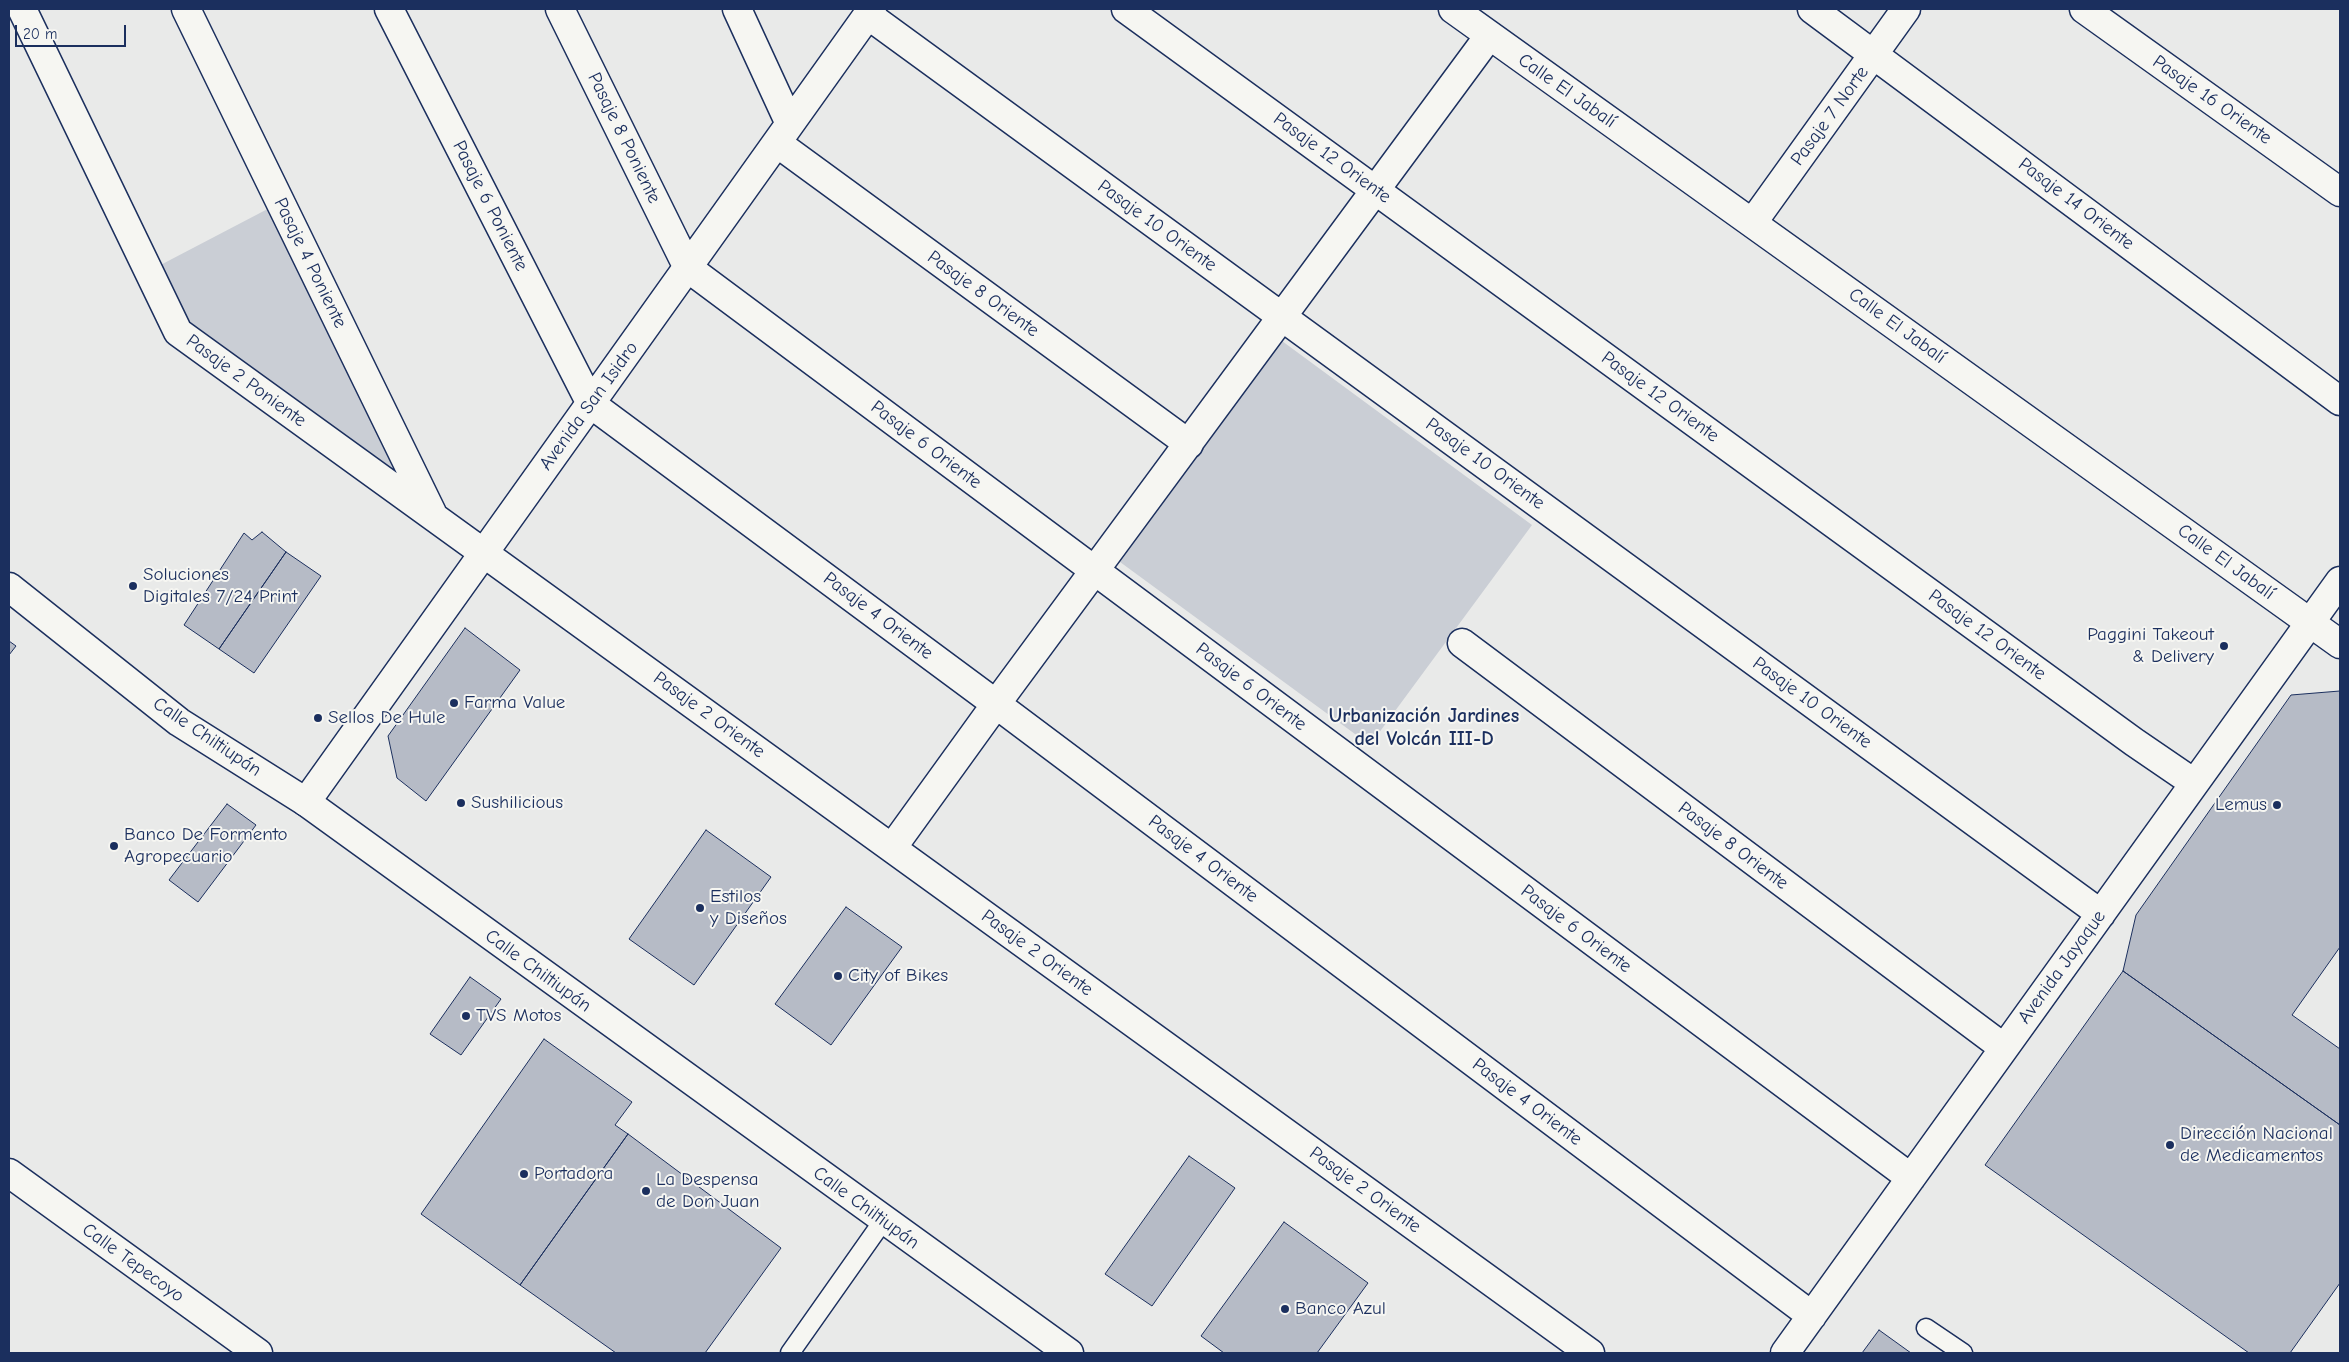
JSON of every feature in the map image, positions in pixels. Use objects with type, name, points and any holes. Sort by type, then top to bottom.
[{"type":"street","name":"Pasaje 2 Poniente","points":[[22,9],[178,332],[484,552]]},
{"type":"street","name":"Pasaje 4 Poniente","points":[[186,9],[434,517]]},
{"type":"street","name":"Pasaje 6 Poniente","points":[[389,9],[591,404]]},
{"type":"street","name":"Pasaje 8 Poniente","points":[[560,9],[688,268]]},
{"type":"street","points":[[737,9],[784,133]]},
{"type":"street","name":"Pasaje 12 Oriente","points":[[1126,9],[2126,736],[2194,783]]},
{"type":"street","name":"Calle El Jabalí","points":[[1453,9],[2340,644]]},
{"type":"street","name":"Pasaje 14 Oriente","points":[[1812,9],[2340,401]]},
{"type":"street","name":"Pasaje 7 Norte","points":[[1753,222],[1906,9]]},
{"type":"street","name":"Pasaje 16 Oriente","points":[[2084,9],[2340,192]]},
{"type":"street","name":"Avenida San Isidro","points":[[306,802],[870,12]]},
{"type":"street","name":"Pasaje 10 Oriente","points":[[870,12],[1283,317],[2101,914]]},
{"type":"street","points":[[892,848],[996,704],[1489,36]]},
{"type":"street","name":"Pasaje 8 Oriente","points":[[784,133],[1189,444]]},
{"type":"street","name":"Pasaje 6 Oriente","points":[[688,268],[1911,1178]]},
{"type":"street","name":"Pasaje 4 Oriente","points":[[591,404],[996,704],[1812,1316]]},
{"type":"street","name":"Pasaje 2 Oriente","points":[[484,552],[1590,1353]]},
{"type":"street","name":"Avenida Jayaque","points":[[1785,1353],[2340,581]]},
{"type":"street","name":"Calle Chiltiupán","points":[[9,587],[180,722],[306,802],[883,1221],[1069,1353]]},
{"type":"street","name":"Pasaje 8 Oriente","points":[[1462,643],[2004,1048]]},
{"type":"street","name":"Calle Tepecoyo","points":[[9,1173],[258,1353]]},
{"type":"lane","points":[[790,1353],[883,1221]]},
{"type":"lane","points":[[1926,1328],[1962,1353]]},
{"type":"shaded area","points":[[281,202],[434,517],[178,332],[149,271]]},
{"type":"shaded area","points":[[1282,341],[1532,525],[1370,745],[1120,562]]},
{"type":"building","points":[[262,532],[286,552],[219,649],[184,625],[244,533],[252,540]]},
{"type":"building","points":[[286,552],[321,576],[254,673],[219,649]]},
{"type":"building","name":"Farma Value","points":[[465,628],[520,670],[426,801],[397,778],[388,736]]},
{"type":"building","points":[[9,641],[16,646],[9,655]]},
{"type":"building","name":"Lemus","points":[[2340,691],[2340,947],[2292,1015],[2340,1049],[2340,1125],[2123,971],[2136,915],[2291,695]]},
{"type":"building","points":[[227,804],[256,825],[198,902],[169,880]]},
{"type":"building","name":"Estilos y Diseños","points":[[706,830],[771,877],[694,985],[629,939]]},
{"type":"building","name":"City of Bikes","points":[[846,907],[902,947],[831,1045],[775,1004]]},
{"type":"building","name":"Dirección Nacional de Medicamentos","points":[[2123,971],[2340,1125],[2340,1283],[2290,1353],[2249,1353],[1985,1165]]},
{"type":"building","name":"TVS Motos","points":[[470,977],[501,999],[461,1055],[430,1034]]},
{"type":"building","name":"Portadora","points":[[544,1039],[632,1102],[615,1125],[628,1134],[520,1285],[421,1214]]},
{"type":"building","name":"La Despensa de Don Juan","points":[[628,1134],[781,1248],[705,1353],[616,1353],[520,1285]]},
{"type":"building","points":[[1189,1156],[1235,1188],[1152,1306],[1105,1274]]},
{"type":"building","name":"Banco Azul","points":[[1284,1222],[1368,1283],[1317,1353],[1224,1353],[1201,1336]]},
{"type":"building","points":[[1879,1330],[1911,1353],[1862,1353]]},
{"type":"place","name":"Soluciones Digitales 7/24 Print","points":[[133,586]]},
{"type":"place","name":"Paggini Takeout & Delivery","points":[[2224,646]]},
{"type":"place","name":"Farma Value","points":[[454,703]]},
{"type":"place","name":"Sellos De Hule","points":[[318,718]]},
{"type":"place","name":"Sushilicious","points":[[461,803]]},
{"type":"place","name":"Lemus","points":[[2277,805]]},
{"type":"place","name":"Banco De Formento Agropecuario","points":[[114,846]]},
{"type":"place","name":"Estilos y Diseños","points":[[700,908]]},
{"type":"place","name":"City of Bikes","points":[[838,976]]},
{"type":"place","name":"TVS Motos","points":[[466,1016]]},
{"type":"place","name":"Dirección Nacional de Medicamentos","points":[[2170,1145]]},
{"type":"place","name":"Portadora","points":[[524,1174]]},
{"type":"place","name":"La Despensa de Don Juan","points":[[646,1191]]},
{"type":"place","name":"Banco Azul","points":[[1285,1309]]},
{"type":"district","name":"Urbanización Jardines del Volcán III-D","points":[[1424,728]]}]
